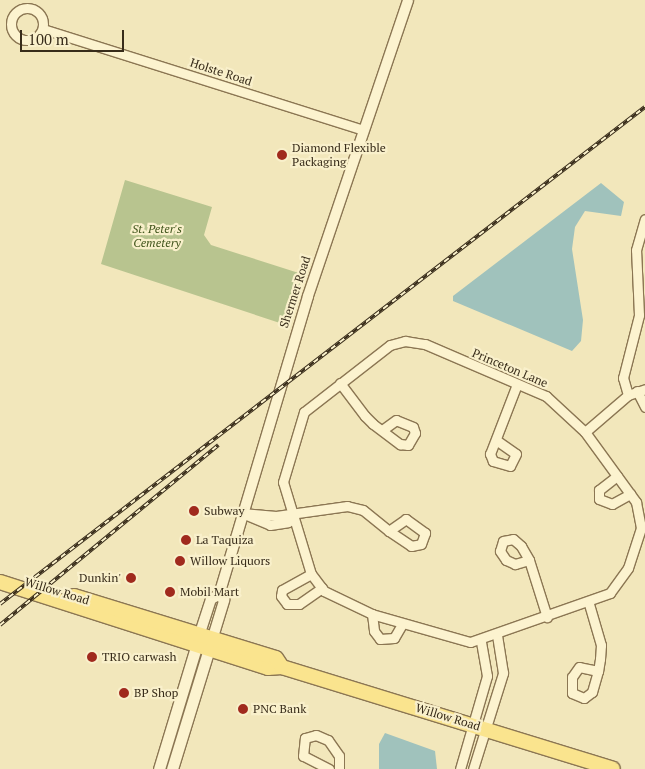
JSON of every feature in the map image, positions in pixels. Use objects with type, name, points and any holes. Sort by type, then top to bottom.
[{"type":"main road","name":"Willow Road","points":[[0,573],[205,641],[268,668],[282,667],[614,769]]},
{"type":"main road","name":"Willow Road","points":[[0,582],[205,641]]},
{"type":"main road","name":"Shermer Road","points":[[159,769],[205,641]]},
{"type":"main road","name":"Shermer Road","points":[[172,769],[205,641]]},
{"type":"street","name":"Shermer Road","points":[[205,641],[224,600],[219,595],[242,513],[363,130],[408,0]]},
{"type":"street","name":"Holste Road","points":[[43,29],[363,130]]},
{"type":"street","points":[[628,395],[623,378],[638,316],[636,250],[645,219]]},
{"type":"street","name":"Princeton Lane","points":[[405,340],[425,344],[517,384],[546,396],[585,432],[630,494],[641,528],[628,568],[610,593],[589,604],[546,617],[481,641],[458,641],[372,614],[322,588],[311,574],[283,482],[304,412],[390,345],[405,340]]},
{"type":"street","points":[[340,383],[382,430]]},
{"type":"street","points":[[496,440],[517,384]]},
{"type":"street","points":[[585,432],[628,395],[641,390],[645,407]]},
{"type":"street","points":[[617,476],[599,490],[599,499],[612,504],[630,494]]},
{"type":"street","points":[[242,513],[292,515],[308,509],[347,506],[363,510],[390,531]]},
{"type":"street","points":[[529,560],[546,617]]},
{"type":"street","points":[[311,574],[282,590],[281,596],[287,604],[299,604],[322,588]]},
{"type":"street","points":[[589,604],[601,644],[598,671]]},
{"type":"street","points":[[372,614],[374,630],[380,639],[394,638],[402,624]]},
{"type":"street","points":[[473,769],[488,729],[503,673],[497,635]]},
{"type":"street","points":[[460,769],[470,724],[488,676],[481,641]]},
{"type":"street","points":[[329,769],[303,756],[305,738],[316,735],[328,740],[339,756],[339,769]]},
{"type":"green space","name":"St. Peter's Cemetery","points":[[125,180],[212,207],[204,235],[211,245],[305,275],[289,326],[101,264]]},
{"type":"water","points":[[601,183],[624,202],[621,216],[585,211],[575,227],[572,249],[583,320],[581,341],[572,351],[453,301],[453,296]]},
{"type":"water","points":[[385,733],[435,751],[437,769],[379,769],[379,744]]},
{"type":"railway","points":[[0,604],[645,107]]},
{"type":"railway","points":[[0,625],[218,445]]},
{"type":"place","name":"Diamond Flexible Packaging","points":[[282,155]]},
{"type":"place","name":"Subway","points":[[194,511]]},
{"type":"place","name":"La Taquiza","points":[[186,540]]},
{"type":"place","name":"Willow Liquors","points":[[180,561]]},
{"type":"place","name":"Dunkin'","points":[[131,578]]},
{"type":"place","name":"Mobil Mart","points":[[170,592]]},
{"type":"place","name":"TRIO carwash","points":[[92,657]]},
{"type":"place","name":"BP Shop","points":[[124,693]]},
{"type":"place","name":"PNC Bank","points":[[243,709]]}]
